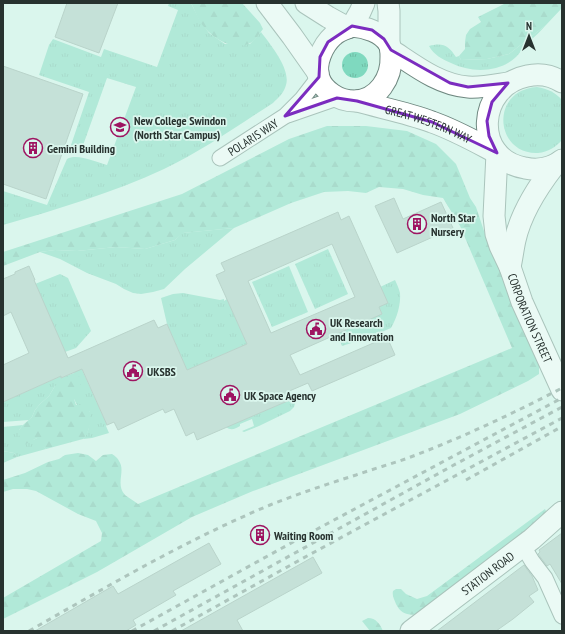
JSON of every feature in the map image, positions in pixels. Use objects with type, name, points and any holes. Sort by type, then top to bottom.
[{"type":"main road","points":[[267,3],[292,36],[323,85],[337,98],[349,101],[371,96],[385,83],[391,60],[388,3]]},
{"type":"main road","points":[[306,3],[328,17],[350,27],[372,30],[378,34],[390,47],[412,64],[439,79],[461,86],[477,87],[508,83],[522,77],[539,74],[550,76],[562,82]]},
{"type":"main road","points":[[318,75],[320,57],[328,42],[333,36],[350,27],[364,3]]},
{"type":"main road","points":[[497,153],[491,143],[487,121],[492,102],[500,90],[508,83]]},
{"type":"main road","name":"GREAT WESTERN WAY","points":[[357,100],[436,124],[474,141],[497,153],[508,162],[520,167],[527,169],[538,169],[558,163]]},
{"type":"main road","name":"CORPORATION STREET","points":[[497,153],[494,216],[496,234],[510,267],[522,302],[562,390]]},
{"type":"main road","name":"CORPORATION STREET","points":[[510,267],[515,240],[524,215],[538,188],[558,163]]},
{"type":"main road","name":"STATION ROAD","points":[[412,631],[523,546],[562,512]]},
{"type":"street","name":"POLARIS WAY","points":[[220,158],[285,116],[302,99],[318,75]]},
{"type":"street","name":"POLARIS WAY","points":[[285,116],[337,98]]},
{"type":"street","points":[[523,546],[545,578],[562,616]]},
{"type":"highlighted area","points":[[352,26],[372,30],[384,39],[391,50],[450,83],[468,87],[508,83],[492,102],[487,121],[489,136],[497,153],[432,122],[357,101],[337,98],[285,116],[319,77],[320,57],[328,42]]},
{"type":"green space","points":[[169,3],[191,3],[199,19],[209,33],[225,44],[250,44],[261,32],[283,64],[287,79],[282,93],[273,103],[233,129],[164,169],[105,193],[3,225],[3,191],[47,205],[67,159],[71,157],[81,157],[107,165],[136,87],[107,78],[81,151],[70,148],[89,92],[39,75],[49,45],[53,39],[101,57],[104,49],[157,67],[178,10],[168,6]]},
{"type":"green space","points":[[191,3],[242,3],[260,23],[263,29],[250,43],[241,46],[227,43],[213,36],[203,26]]},
{"type":"green space","points":[[506,3],[562,3],[562,8],[546,25],[509,54],[487,59],[461,60],[459,56],[465,49],[466,35],[470,29],[481,22],[478,17]]},
{"type":"green space","points":[[546,25],[516,57],[493,69],[467,69],[438,56],[429,46],[438,44],[445,46],[451,50],[456,57],[459,56],[461,60],[487,59],[509,54]]},
{"type":"green space","points":[[355,52],[364,56],[368,65],[364,74],[355,78],[346,74],[342,65],[346,56]]},
{"type":"green space","points":[[537,87],[551,91],[562,100],[562,140],[552,149],[538,153],[524,151],[513,144],[506,134],[503,122],[505,110],[511,99],[521,91]]},
{"type":"green space","points":[[327,126],[366,126],[407,131],[436,144],[456,164],[470,198],[476,207],[486,237],[539,362],[539,374],[528,381],[460,414],[253,491],[192,517],[97,572],[3,619],[3,598],[101,541],[102,533],[96,521],[78,514],[36,491],[27,489],[13,489],[3,492],[3,480],[25,473],[65,455],[78,453],[88,455],[96,461],[103,455],[112,454],[118,459],[121,465],[122,491],[125,495],[138,504],[512,348],[460,226],[443,198],[423,195],[403,189],[379,187],[366,193],[348,191],[324,192],[291,203],[234,228],[183,233],[175,240],[145,249],[116,247],[77,251],[55,250],[40,252],[3,266],[3,252],[182,194],[289,139]]},
{"type":"green space","points":[[234,228],[185,269],[164,289],[141,294],[133,293],[116,284],[87,273],[60,259],[40,252],[55,250],[77,251],[116,247],[145,249],[175,240],[182,233]]},
{"type":"green space","points":[[328,249],[348,294],[315,309],[295,264]]},
{"type":"green space","points":[[289,266],[308,312],[272,327],[252,282]]},
{"type":"green space","points":[[60,274],[68,278],[91,331],[76,348],[65,352],[35,284]]},
{"type":"green space","points":[[395,280],[400,293],[400,302],[397,315],[391,328],[370,337],[342,346],[337,334],[382,314],[379,307],[380,287]]},
{"type":"green space","points":[[183,293],[220,300],[224,299],[224,301],[227,299],[247,344],[187,370],[167,324],[161,298],[173,294]]},
{"type":"green space","points":[[79,363],[107,425],[106,426],[109,433],[83,439],[89,427],[90,412],[77,405],[74,399],[55,386],[49,396],[35,410],[29,420],[3,422],[3,402],[61,376],[61,378],[74,373]]},
{"type":"green space","points":[[71,376],[79,376],[80,381],[80,393],[74,399],[76,405],[83,405],[90,412],[90,425],[87,434],[83,439],[46,449],[39,445],[37,438],[26,444],[22,442],[19,435],[19,430],[32,417],[35,410],[49,396],[55,386],[60,381]]},
{"type":"green space","points":[[297,397],[294,407],[290,411],[259,426],[244,432],[242,431],[254,426],[252,419],[240,424],[240,426],[235,429],[226,427]]},
{"type":"green space","points":[[23,425],[19,430],[33,440],[37,438],[46,449],[17,457],[14,453],[3,451],[3,427]]},
{"type":"green space","points":[[3,451],[14,453],[17,457],[3,463]]},
{"type":"green space","points":[[545,509],[548,515],[419,614],[405,614],[396,604],[393,598],[393,591],[396,589],[401,589],[406,594],[417,599],[427,596]]},
{"type":"green space","points":[[368,618],[377,622],[383,631],[370,631],[362,621]]},
{"type":"building","points":[[67,3],[118,3],[99,53],[55,37]]},
{"type":"building","name":"Gemini Building","points":[[3,66],[83,94],[46,199],[3,184]]},
{"type":"building","name":"North Star Nursery","points":[[394,198],[403,219],[441,202],[453,228],[397,253],[375,206]]},
{"type":"building","points":[[338,212],[341,220],[349,216],[388,303],[379,307],[382,314],[290,355],[300,375],[387,337],[395,355],[312,391],[308,383],[287,392],[290,400],[197,440],[194,432],[186,436],[174,409],[165,413],[163,409],[118,430],[114,422],[107,425],[82,369],[61,378],[61,376],[3,402],[3,365],[29,353],[11,312],[3,316],[3,279],[29,266],[68,358],[154,320],[158,328],[167,324],[187,370],[247,344],[216,275],[225,271],[221,263]],"holes":[[[332,244],[355,297],[271,333],[248,281]]]},
{"type":"building","points":[[562,533],[562,584],[550,564],[547,566],[538,554],[540,552],[539,550]]},
{"type":"building","points":[[209,543],[221,564],[173,591],[176,595],[133,620],[136,625],[126,631],[35,631],[113,586],[118,594]]},
{"type":"building","points":[[313,557],[322,573],[237,620],[243,631],[181,631]]},
{"type":"building","points":[[524,565],[532,576],[538,590],[529,596],[534,602],[513,619],[496,631],[437,631]]},
{"type":"railway","points":[[29,631],[148,564],[208,533],[270,505],[428,450],[486,425],[562,388]]},
{"type":"railway","points":[[132,631],[293,542],[562,398]]},
{"type":"railway","points":[[154,631],[452,466],[562,407]]},
{"type":"railway","points":[[172,631],[562,418]]},
{"type":"railway","points":[[466,480],[561,427]]},
{"type":"place","name":"New College Swindon (North Star Campus)","points":[[120,127]]},
{"type":"place","name":"Gemini Building","points":[[33,148]]},
{"type":"place","name":"North Star Nursery","points":[[417,224]]},
{"type":"place","name":"UK Research and Innovation","points":[[316,329]]},
{"type":"place","name":"UKSBS","points":[[133,371]]},
{"type":"place","name":"UK Space Agency","points":[[230,395]]},
{"type":"place","name":"Waiting Room","points":[[260,535]]}]
